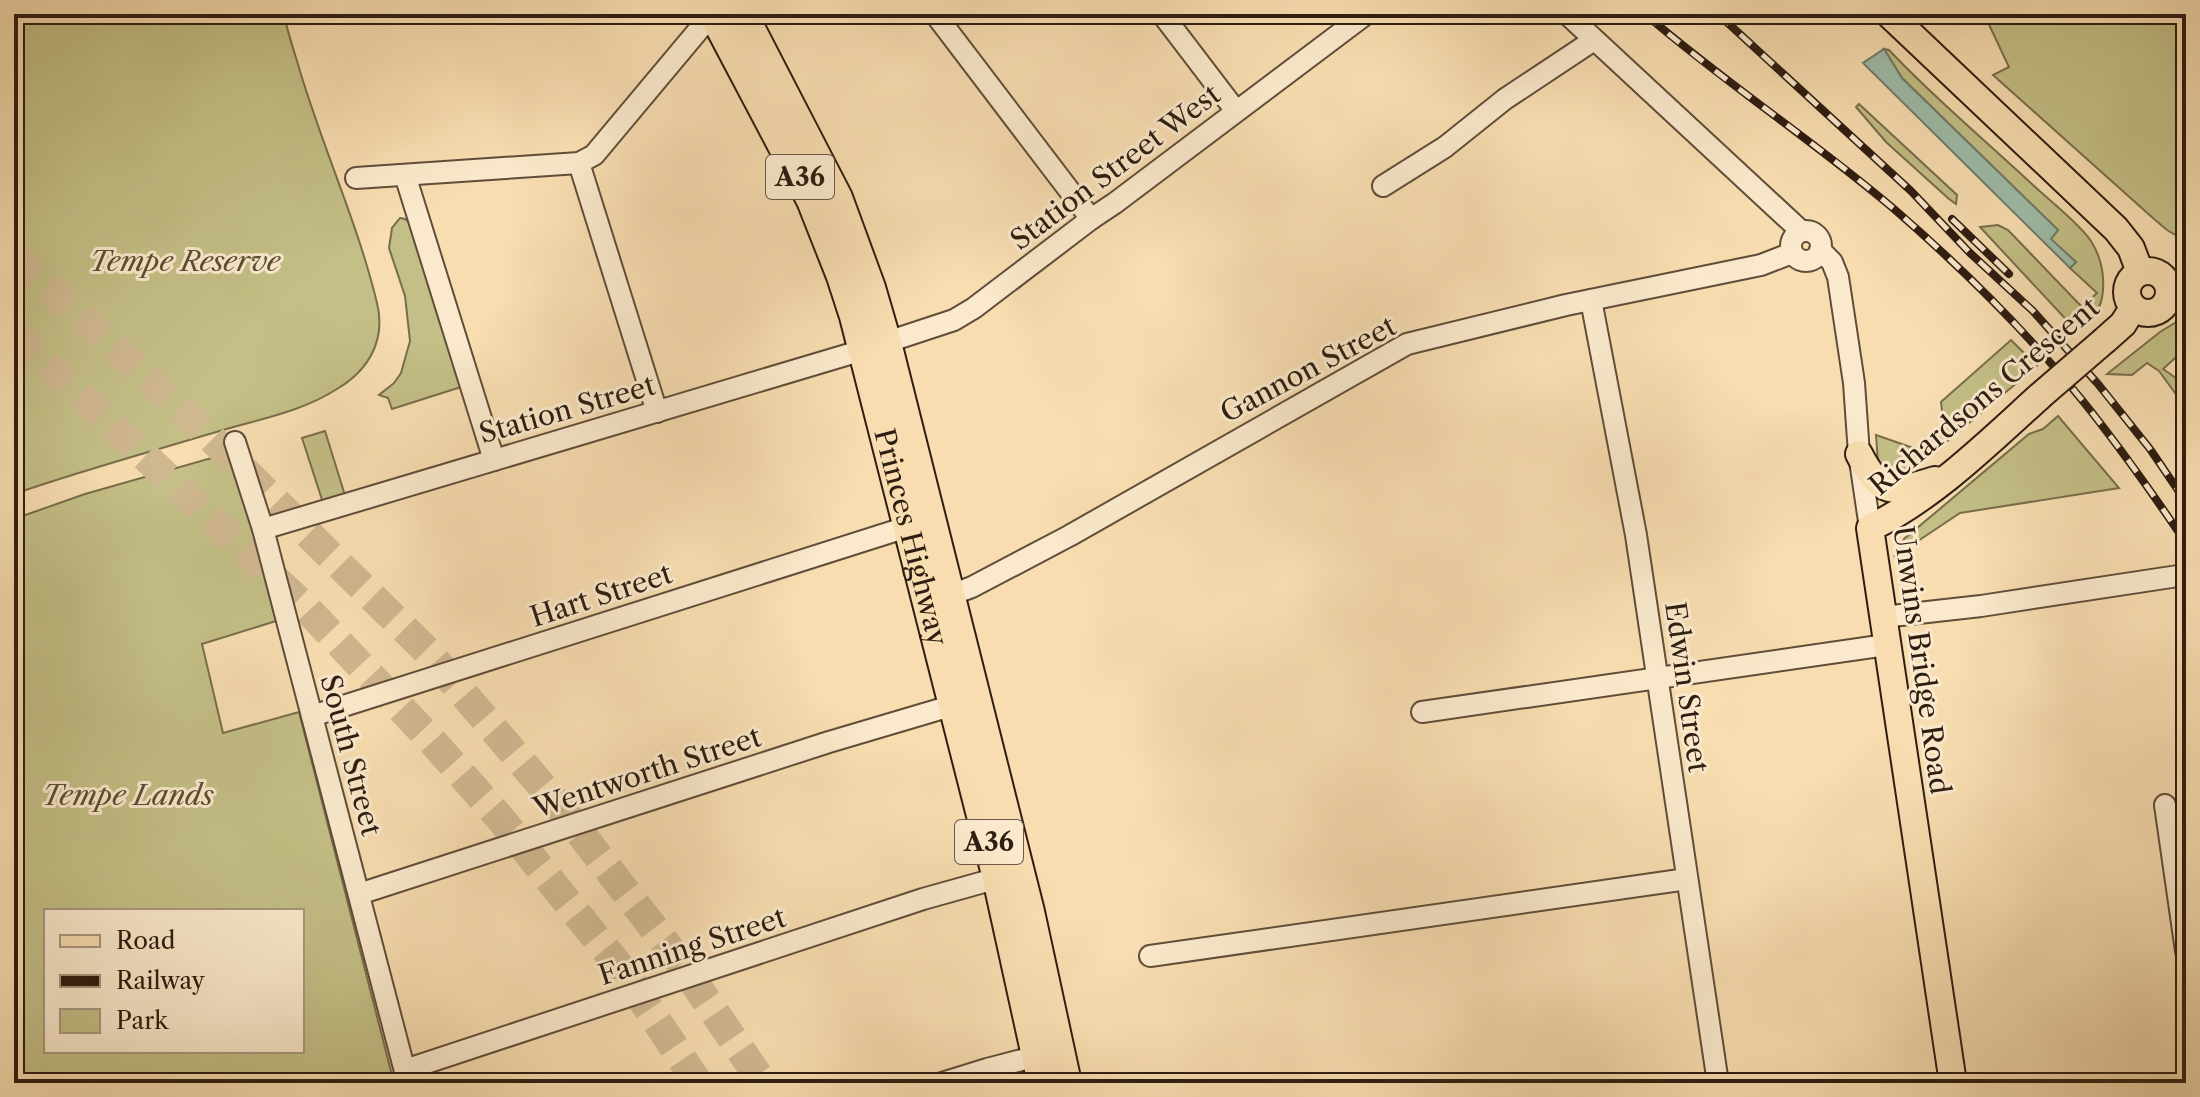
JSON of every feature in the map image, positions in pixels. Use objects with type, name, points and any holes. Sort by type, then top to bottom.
[{"type":"highway","name":"Princes Highway","points":[[713,14],[812,200],[875,347],[941,561],[938,600],[954,705],[998,878],[1040,1070]]},
{"type":"highway","name":"Princes Highway","points":[[742,14],[837,198],[870,288],[875,347],[907,527],[938,600],[1029,912],[1066,1083]]},
{"type":"main road","points":[[1889,14],[2116,229],[2131,248],[2140,272]]},
{"type":"main road","points":[[2154,271],[2177,284],[2159,311],[2145,314],[2128,302],[2129,281],[2140,272],[2154,271]]},
{"type":"main road","name":"Richardsons Crescent","points":[[1870,528],[1899,512],[1949,475],[2123,324],[2133,308]]},
{"type":"main road","points":[[1859,454],[1874,479],[1892,489],[1908,488],[1949,475]]},
{"type":"main road","name":"Unwins Bridge Road","points":[[1870,528],[1953,1083]]},
{"type":"street","points":[[356,178],[579,163],[594,155],[713,14]]},
{"type":"street","points":[[935,14],[1091,219]]},
{"type":"street","points":[[1162,14],[1236,111]]},
{"type":"street","name":"Station Street West","points":[[875,347],[954,320],[974,308],[1366,14]]},
{"type":"street","points":[[1567,14],[1801,231]]},
{"type":"street","points":[[1383,186],[1445,147],[1505,99],[1594,40]]},
{"type":"street","points":[[579,163],[657,412]]},
{"type":"street","points":[[405,175],[494,460]]},
{"type":"street","points":[[1801,231],[1815,233],[1820,241],[1820,250],[1815,258],[1807,262],[1798,260],[1792,253],[1791,240],[1801,231]]},
{"type":"street","name":"Unwins Bridge Road","points":[[1820,250],[1832,262],[1838,277],[1854,383],[1859,454],[1870,528]]},
{"type":"street","name":"Gannon Street","points":[[938,600],[972,587],[1069,536],[1407,344],[1591,300],[1761,265],[1792,253]]},
{"type":"street","name":"Edwin Street","points":[[1591,300],[1636,535],[1718,1083]]},
{"type":"street","name":"Station Street","points":[[263,529],[875,347]]},
{"type":"street","name":"South Street","points":[[235,442],[263,529],[406,1077]]},
{"type":"street","name":"Hart Street","points":[[312,716],[907,527]]},
{"type":"street","points":[[1883,617],[1981,606],[2178,576]]},
{"type":"street","points":[[1422,712],[1886,645]]},
{"type":"street","name":"Wentworth Street","points":[[359,894],[829,742],[954,705]]},
{"type":"street","points":[[2165,805],[2186,951]]},
{"type":"street","name":"Fanning Street","points":[[406,1077],[923,899],[998,878]]},
{"type":"street","points":[[1150,956],[1687,879]]},
{"type":"street","points":[[942,1083],[987,1069],[1040,1070]]},
{"type":"green space","name":"Tempe Reserve","points":[[14,14],[284,14],[306,91],[377,303],[377,341],[358,373],[324,397],[296,409],[14,494]]},
{"type":"green space","points":[[1984,14],[2186,14],[2186,241],[2154,219],[1993,75],[2009,67]]},
{"type":"green space","points":[[1884,49],[1889,50],[2091,241],[2100,261],[2103,293],[2090,322],[2074,334],[2074,328],[1980,227],[1998,225],[2008,230],[2082,307],[2097,293],[2070,268],[2076,262],[2050,239],[2058,230],[1902,78]]},
{"type":"green space","points":[[1859,104],[1957,195],[1956,204],[1886,142],[1856,107]]},
{"type":"green space","points":[[400,218],[410,223],[461,387],[392,409],[388,398],[379,395],[401,373],[410,341],[405,296],[389,248],[392,228]]},
{"type":"green space","points":[[2186,316],[2186,348],[2163,369],[2182,384],[2186,408],[2159,371],[2147,363],[2132,375],[2107,374],[2160,332]]},
{"type":"green space","points":[[2011,340],[2037,366],[1913,470],[1895,470],[1878,462],[1876,435],[1922,451],[1944,429],[1941,402]]},
{"type":"green space","points":[[2058,416],[2119,488],[1960,513],[1894,557],[1904,539],[2029,434],[2043,429]]},
{"type":"green space","points":[[325,431],[348,505],[326,512],[302,438]]},
{"type":"green space","name":"Tempe Lands","points":[[229,453],[236,457],[276,621],[202,644],[223,733],[299,712],[394,1083],[14,1083],[14,519],[85,494]]},
{"type":"shaded area","points":[[1884,49],[1902,78],[2058,230],[2051,239],[2076,262],[2070,268],[1863,63]]},
{"type":"tunnel","points":[[14,256],[195,422],[427,651],[564,812],[680,962],[763,1083]]},
{"type":"tunnel","points":[[14,333],[307,609],[432,741],[500,818],[626,975],[698,1083]]},
{"type":"railway","points":[[1645,14],[1864,184],[1968,277],[2016,325],[2082,400],[2136,470],[2186,543]]},
{"type":"railway","points":[[1718,14],[1911,191],[1969,252],[2033,311],[2098,384],[2150,449],[2186,502]]},
{"type":"railway","points":[[1952,219],[2009,274]]}]
